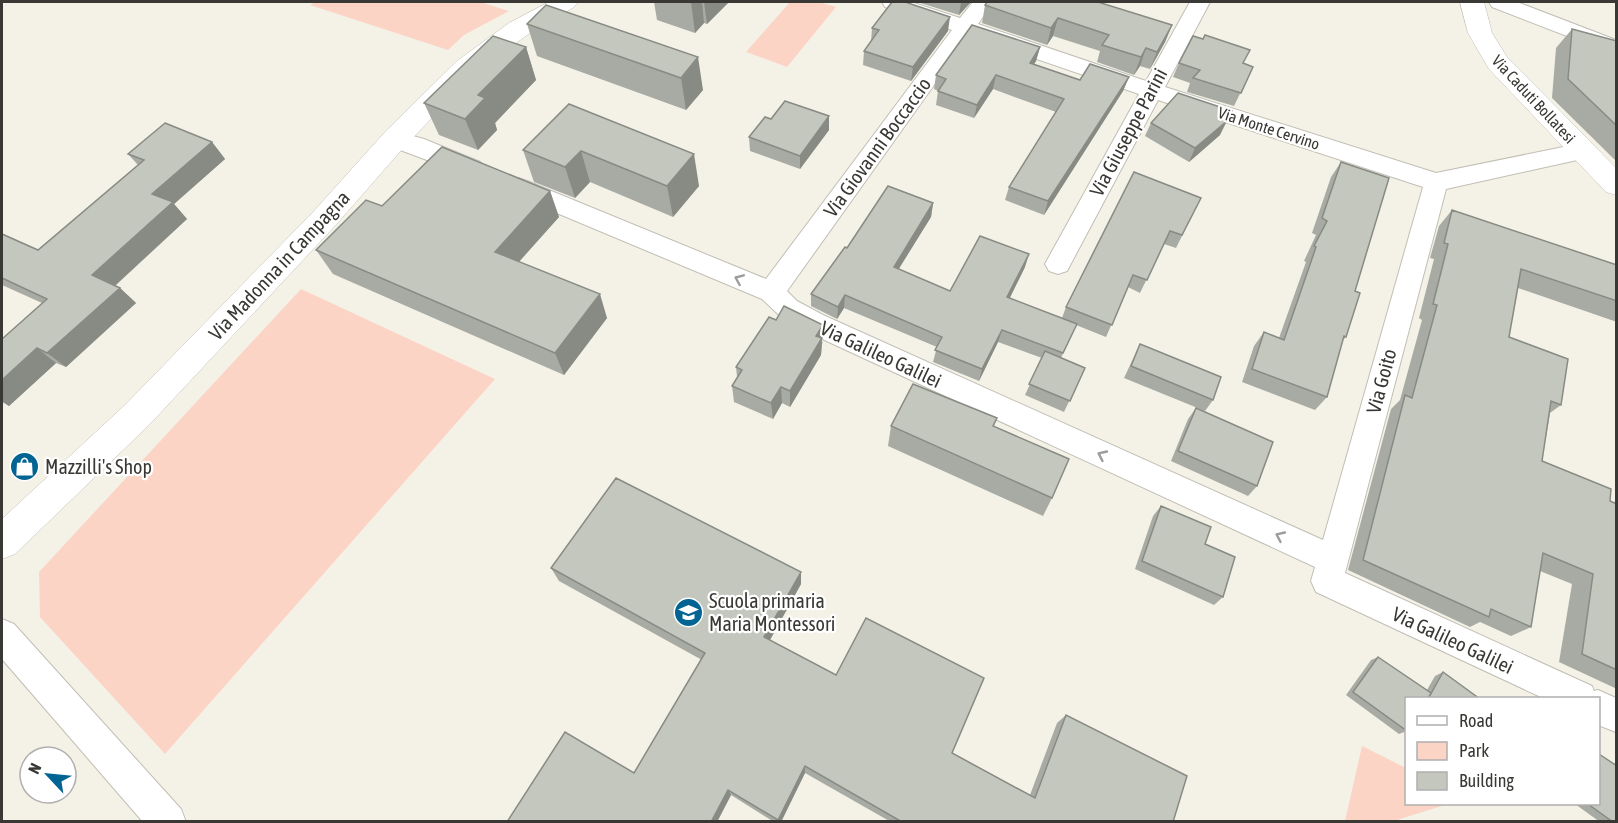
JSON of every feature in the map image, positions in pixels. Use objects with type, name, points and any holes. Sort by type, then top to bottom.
[{"type":"street","name":"Via Madonna in Campagna","points":[[2,542],[137,415],[317,228],[395,139],[466,67],[518,29],[566,2]]},
{"type":"street","name":"Via Monte Cervino","points":[[892,2],[1150,90],[1436,182],[1583,151]]},
{"type":"street","name":"Via Giovanni Boccaccio","points":[[771,292],[983,2]]},
{"type":"street","name":"Via Giuseppe Parini","points":[[1058,264],[1150,90],[1200,2]]},
{"type":"street","name":"Via Caduti Bollatesi","points":[[1472,2],[1480,33],[1498,63],[1617,185]]},
{"type":"street","points":[[1498,2],[1617,48]]},
{"type":"street","name":"Via Galileo Galilei","points":[[395,139],[416,145],[771,292],[788,308],[814,323],[1330,571],[1576,697]]},
{"type":"street","name":"Via Goito","points":[[1330,571],[1436,182]]},
{"type":"street","points":[[2,635],[168,822]]},
{"type":"street","points":[[1600,707],[1617,715]]},
{"type":"green space","points":[[315,2],[480,2],[509,11],[464,35],[448,50],[310,5]]},
{"type":"green space","points":[[790,2],[819,2],[836,7],[787,67],[746,52]]},
{"type":"green space","points":[[301,289],[495,379],[165,754],[40,617],[39,572]]},
{"type":"green space","points":[[1362,746],[1405,768],[1405,805],[1445,805],[1394,821],[1345,821]]},
{"type":"building","points":[[892,2],[905,2],[950,17],[913,67],[864,51],[879,30],[872,28]]},
{"type":"building","points":[[987,2],[1098,2],[1172,25],[1157,52],[1146,48],[1141,57],[1102,45],[1109,35],[1058,18],[1051,28],[985,5]]},
{"type":"building","points":[[546,5],[698,57],[681,78],[527,24]]},
{"type":"building","points":[[972,25],[1040,47],[1030,63],[1080,80],[1090,64],[1129,77],[1048,201],[1009,187],[1064,99],[996,75],[977,105],[938,91],[946,79],[936,75]]},
{"type":"building","points":[[1572,29],[1617,41],[1617,126],[1568,79]]},
{"type":"building","points":[[1205,35],[1250,50],[1243,63],[1253,67],[1241,93],[1193,78],[1200,70],[1179,63],[1193,36],[1203,39]]},
{"type":"building","points":[[493,36],[526,47],[478,95],[485,98],[465,119],[424,103]]},
{"type":"building","points":[[1178,93],[1232,111],[1227,121],[1195,148],[1151,123]]},
{"type":"building","points":[[785,101],[829,116],[800,156],[749,137],[765,117],[771,119]]},
{"type":"building","points":[[569,104],[694,154],[667,186],[581,151],[565,167],[523,150]]},
{"type":"building","points":[[165,123],[212,142],[152,194],[173,202],[92,275],[120,288],[47,353],[37,348],[2,380],[2,339],[47,299],[2,278],[2,234],[38,250],[144,160],[128,154]]},
{"type":"building","points":[[442,147],[550,191],[495,252],[600,294],[555,353],[316,250],[366,200],[382,206]]},
{"type":"building","points":[[1341,162],[1389,178],[1355,291],[1360,293],[1346,337],[1344,336],[1327,397],[1252,369],[1264,332],[1284,340],[1316,247],[1314,246],[1327,221],[1322,218]]},
{"type":"building","points":[[1134,172],[1201,198],[1182,235],[1170,231],[1147,280],[1133,275],[1112,325],[1066,307]]},
{"type":"building","points":[[888,186],[933,203],[894,267],[950,291],[980,236],[1029,254],[1007,297],[1077,324],[1063,353],[1002,330],[982,369],[935,350],[942,337],[845,295],[838,307],[811,294],[845,247],[847,248]]},
{"type":"building","points":[[1452,210],[1617,265],[1617,301],[1521,269],[1509,337],[1568,359],[1561,405],[1551,401],[1542,461],[1611,489],[1610,501],[1617,504],[1617,670],[1582,654],[1593,574],[1543,553],[1531,627],[1491,609],[1489,617],[1363,560],[1405,395],[1412,398],[1437,305],[1433,304],[1448,244],[1444,243]]},
{"type":"building","points":[[784,306],[823,325],[816,336],[822,338],[790,391],[781,387],[771,403],[732,386],[742,370],[736,367],[769,317],[776,320]]},
{"type":"building","points":[[1140,344],[1221,377],[1213,400],[1131,366]]},
{"type":"building","points":[[1045,351],[1085,368],[1070,401],[1029,384]]},
{"type":"building","points":[[913,384],[997,418],[993,426],[1069,459],[1052,498],[891,426]]},
{"type":"building","points":[[1196,408],[1273,442],[1257,486],[1178,451]]},
{"type":"building","points":[[616,478],[801,572],[764,637],[836,675],[866,618],[984,678],[952,753],[1035,798],[1066,715],[1187,776],[1173,822],[902,822],[805,766],[778,820],[728,790],[711,822],[507,822],[565,732],[634,773],[705,653],[551,568]]},
{"type":"building","points":[[1161,506],[1211,527],[1205,544],[1235,557],[1223,597],[1142,561]]},
{"type":"building","points":[[1378,657],[1431,693],[1429,697],[1405,697],[1405,730],[1353,692]]},
{"type":"building","points":[[1443,672],[1477,697],[1429,697]]},
{"type":"building","points":[[1600,755],[1617,766],[1617,822],[1613,822],[1589,805],[1600,805]]},
{"type":"place","name":"Mazzilli's Shop","points":[[24,466]]},
{"type":"place","name":"Scuola primaria Maria Montessori","points":[[688,612]]}]
